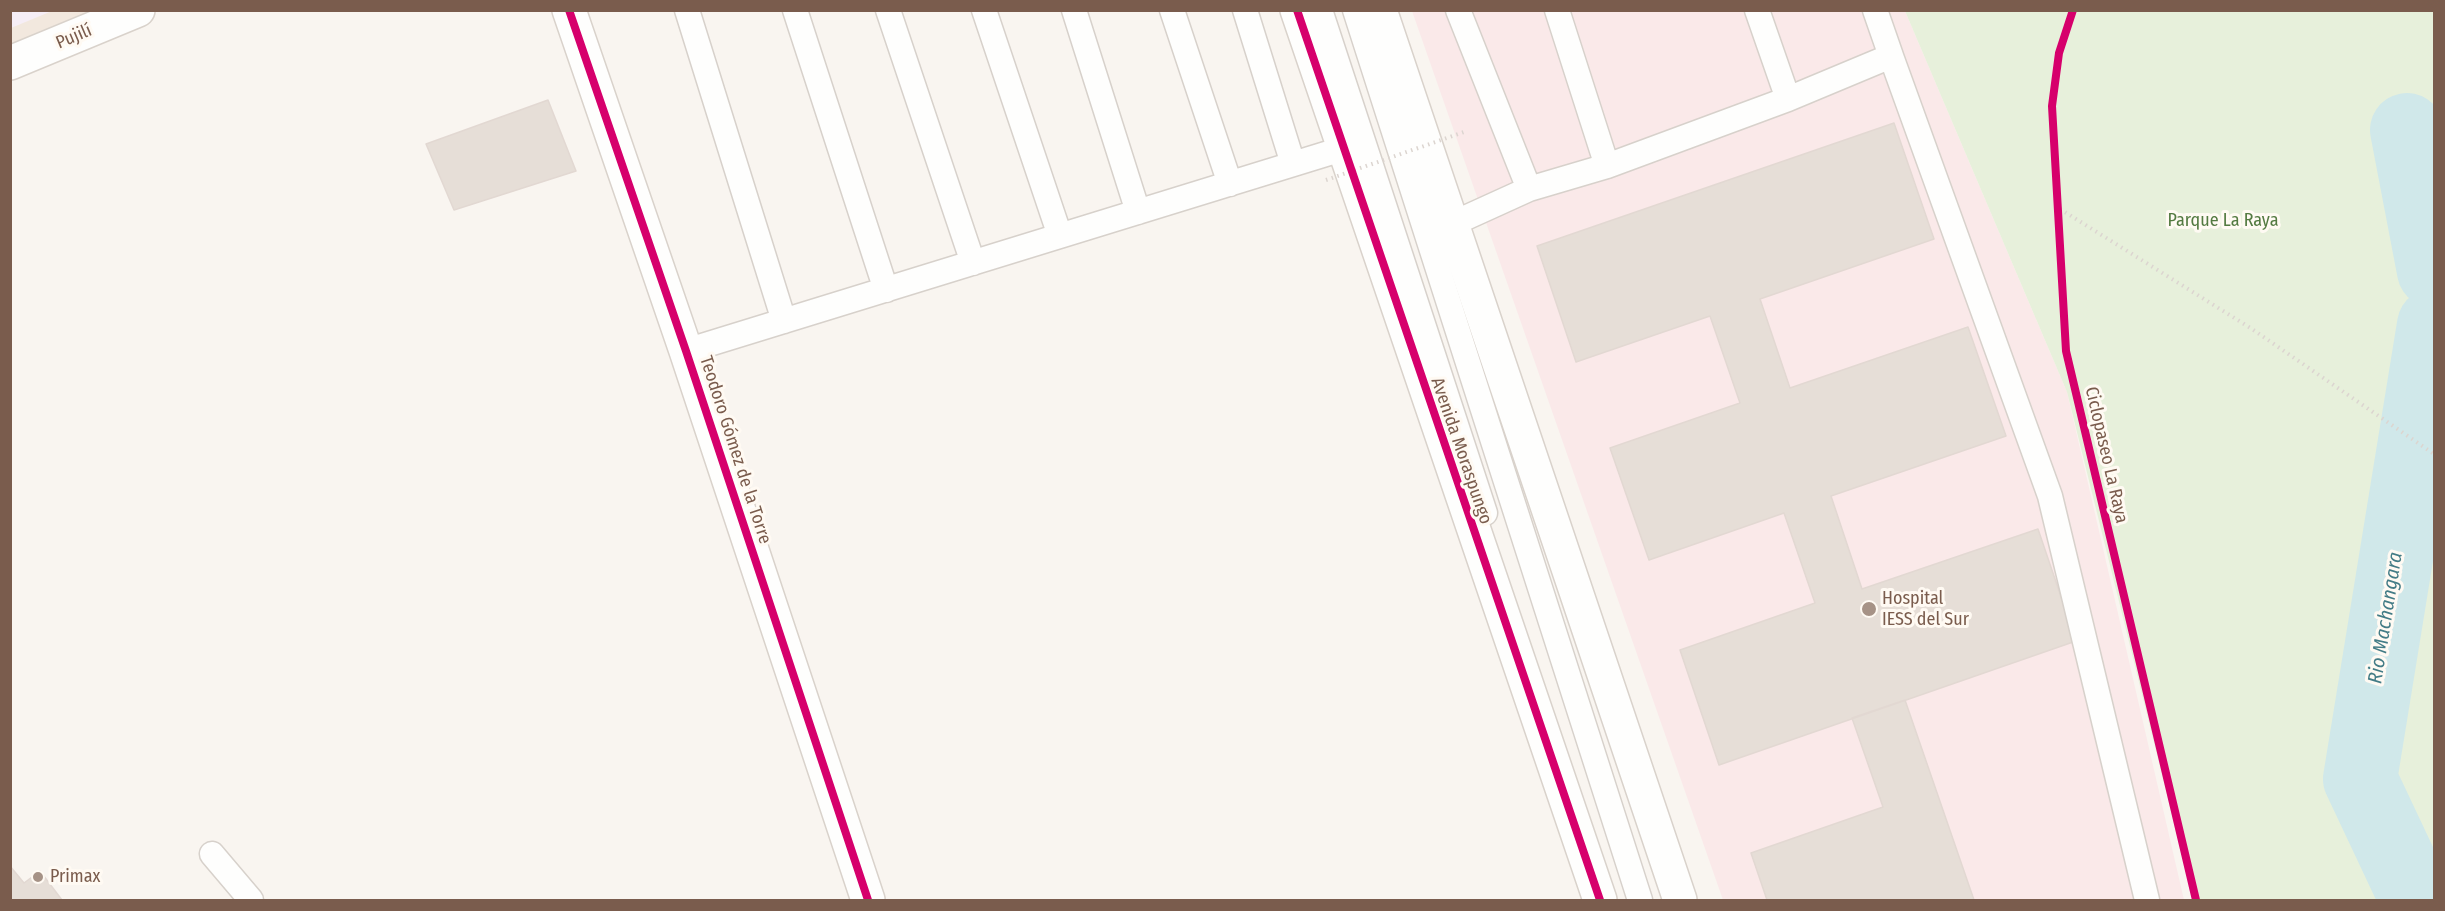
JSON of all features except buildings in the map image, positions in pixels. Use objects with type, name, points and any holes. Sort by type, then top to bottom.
[{"type":"street","name":"Pujilí","points":[[10,63],[138,10]]},
{"type":"street","name":"Teodoro Gómez de la Torre","points":[[569,10],[686,351],[868,900]]},
{"type":"street","name":"Avenida Moraspungo","points":[[1297,10],[1337,135],[1600,900]]},
{"type":"street","points":[[1380,10],[1680,900]]},
{"type":"lane","points":[[687,10],[784,321]]},
{"type":"lane","points":[[795,10],[886,290]]},
{"type":"lane","points":[[888,10],[973,263]]},
{"type":"lane","points":[[984,10],[1060,236]]},
{"type":"lane","points":[[1074,10],[1138,212]]},
{"type":"lane","points":[[1172,10],[1230,184]]},
{"type":"lane","points":[[1245,10],[1293,164]]},
{"type":"lane","points":[[1320,10],[1612,900]]},
{"type":"lane","points":[[1355,10],[1640,900]]},
{"type":"lane","points":[[1458,10],[1529,189]]},
{"type":"lane","points":[[1557,10],[1607,166]]},
{"type":"lane","points":[[1757,10],[1788,99]]},
{"type":"lane","points":[[1875,10],[2050,496],[2147,900]]},
{"type":"lane","points":[[1452,224],[1529,189],[1607,166],[1788,99],[1891,56]]},
{"type":"lane","points":[[686,351],[1293,164],[1323,138],[1337,135]]},
{"type":"lane","points":[[212,854],[251,900]]},
{"type":"path","points":[[1326,180],[1467,131]]},
{"type":"path","points":[[2059,198],[2061,221]]},
{"type":"path","points":[[2060,209],[2252,329],[2434,454]]},
{"type":"shaded area","points":[[11,10],[52,10],[52,11],[11,28]]},
{"type":"shaded area","points":[[11,11],[134,11],[11,61]]},
{"type":"shaded area","name":"Hospital IESS del Sur","points":[[1412,11],[1905,11],[2067,392],[2184,900],[1723,900]]},
{"type":"green space","name":"Parque La Raya","points":[[1905,11],[2434,11],[2434,900],[2193,900],[2067,392]]},
{"type":"waterway","name":"Rio Machangara","points":[[2407,130],[2434,271]]},
{"type":"waterway","name":"Rio Machangara","points":[[2417,900],[2360,779],[2434,325]]},
{"type":"cycle path","points":[[569,10],[686,351],[868,900]]},
{"type":"cycle path","points":[[1297,10],[1600,900]]},
{"type":"cycle path","name":"Ciclopaseo La Raya","points":[[2073,10],[2059,53],[2052,106],[2066,351],[2196,900]]},
{"type":"place","name":"Hospital IESS del Sur","points":[[1869,609]]},
{"type":"place","name":"Primax","points":[[38,877]]}]
